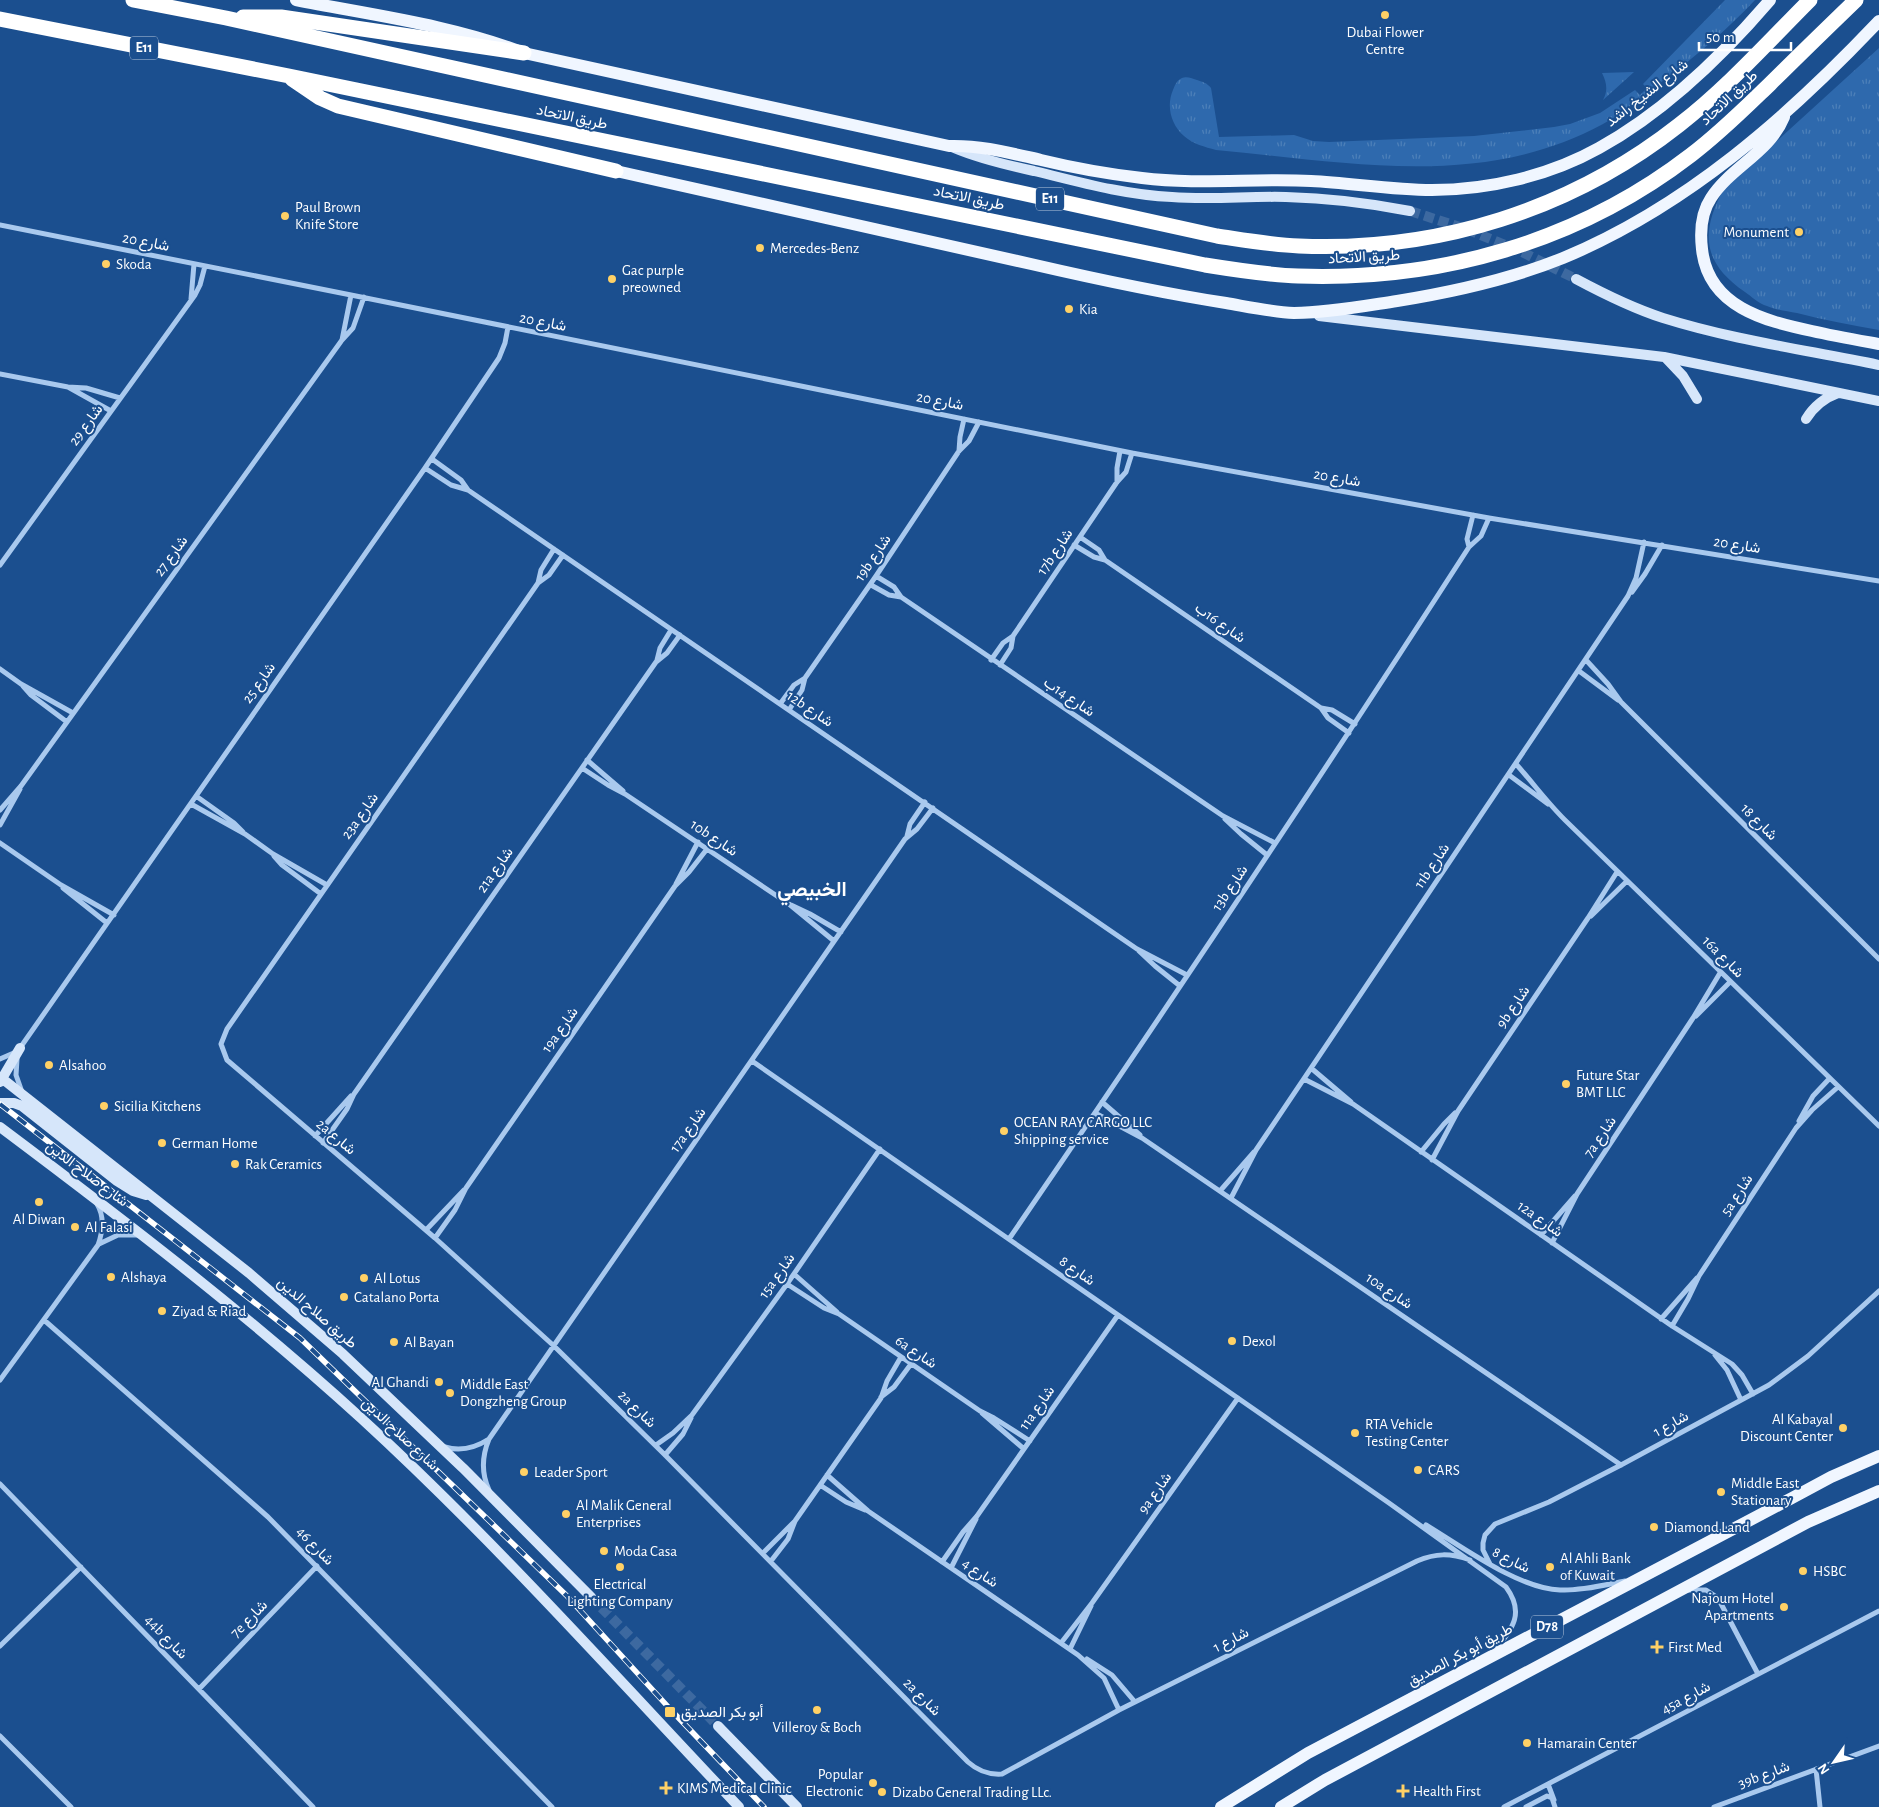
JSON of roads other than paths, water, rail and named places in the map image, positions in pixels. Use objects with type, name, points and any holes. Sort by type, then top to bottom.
[{"type":"highway","name":"طريق الاتحاد","points":[[133,0],[226,18],[1217,236],[1274,244],[1339,247],[1380,244],[1461,232],[1539,207],[1612,171],[1647,149],[1711,99],[1810,0]]},
{"type":"highway","name":"طريق الاتحاد","points":[[0,19],[289,76],[1205,265],[1297,276],[1344,277],[1392,274],[1438,268],[1484,258],[1528,244],[1609,208],[1653,183],[1691,156],[1727,126],[1856,0]]},
{"type":"highway","points":[[226,18],[281,17],[524,53]]},
{"type":"highway","points":[[289,76],[304,88],[338,106],[616,171]]},
{"type":"main road","points":[[296,0],[435,28],[487,40],[524,53],[915,138],[949,146],[969,155],[994,162],[1114,190],[1142,195],[1198,198],[1286,197],[1325,199],[1366,203],[1410,212]]},
{"type":"main road","name":"شارع الشيخ راشد","points":[[949,146],[987,148],[1081,169],[1142,178],[1172,180],[1282,180],[1433,190],[1475,187],[1517,179],[1558,167],[1597,149],[1634,127],[1700,72],[1770,0]]},
{"type":"main road","points":[[1294,312],[1352,308],[1463,289],[1512,276],[1561,259],[1608,238],[1654,213],[1704,179],[1786,113],[1879,21]]},
{"type":"main road","points":[[1858,43],[1879,29]]},
{"type":"main road","points":[[1786,113],[1775,134],[1722,184],[1710,199],[1703,217],[1700,237],[1703,257],[1710,276],[1722,292],[1736,305],[1772,323],[1879,344]]},
{"type":"main road","points":[[616,171],[1154,292],[1294,312],[1664,357],[1879,401]]},
{"type":"main road","points":[[1576,279],[1618,301],[1662,318],[1734,336],[1879,365]]},
{"type":"main road","points":[[1842,338],[1860,346],[1879,350]]},
{"type":"main road","points":[[1664,357],[1683,376],[1697,399]]},
{"type":"main road","points":[[1806,419],[1816,406],[1838,393]]},
{"type":"main road","points":[[1,1079],[20,1048]]},
{"type":"main road","name":"طريق صلاح الدين","points":[[1,1079],[28,1098],[152,1196],[296,1313],[382,1390],[438,1444],[591,1598]]},
{"type":"main road","points":[[0,1104],[14,1103],[22,1106],[125,1186],[152,1196]]},
{"type":"main road","name":"شارع صلاح الدين","points":[[0,1127],[199,1279],[310,1372],[410,1464],[518,1572],[739,1807]]},
{"type":"main road","name":"طريق أبو بكر الصديق","points":[[1221,1807],[1308,1753],[1831,1477],[1879,1456]]},
{"type":"main road","name":"D78","points":[[1281,1807],[1325,1780],[1808,1522],[1879,1491]]},
{"type":"main road","points":[[718,1726],[797,1807]]},
{"type":"street","name":"شارع 20","points":[[0,225],[351,294],[1120,451],[1489,518],[1879,581]]},
{"type":"street","points":[[191,299],[194,264]]},
{"type":"street","name":"شارع 29","points":[[0,565],[191,299],[200,285],[205,266]]},
{"type":"street","name":"شارع 27","points":[[342,340],[351,294]]},
{"type":"street","name":"شارع 27","points":[[0,810],[21,786],[342,340],[353,328],[364,297]]},
{"type":"street","name":"شارع 25","points":[[28,1098],[22,1092],[16,1075],[17,1057],[20,1048],[432,459],[499,358],[505,343],[508,327]]},
{"type":"street","points":[[0,374],[68,387],[86,388],[120,398]]},
{"type":"street","points":[[68,387],[111,410]]},
{"type":"street","name":"19b شارع","points":[[960,451],[960,437],[964,419]]},
{"type":"street","name":"19b شارع","points":[[789,710],[802,690],[805,678],[871,585],[960,451],[969,441],[979,422]]},
{"type":"street","points":[[1117,482],[1120,451]]},
{"type":"street","name":"17b شارع","points":[[991,660],[1003,643],[1013,636],[1117,482],[1126,472],[1132,453]]},
{"type":"street","name":"12b شارع","points":[[432,459],[461,480],[468,490]]},
{"type":"street","name":"12b شارع","points":[[425,468],[451,485],[468,490],[1137,949],[1187,975]]},
{"type":"street","name":"13b شارع","points":[[1469,547],[1467,539],[1473,515]]},
{"type":"street","name":"13b شارع","points":[[1009,1239],[1355,724],[1469,547],[1481,536],[1489,518]]},
{"type":"street","name":"شارع 16ب","points":[[1080,536],[1099,550],[1105,560]]},
{"type":"street","name":"11b شارع","points":[[1628,596],[1636,578],[1644,542]]},
{"type":"street","name":"شارع 16ب","points":[[1074,545],[1094,557],[1105,560],[1321,708],[1328,718],[1349,733]]},
{"type":"street","name":"11b شارع","points":[[1231,1198],[1256,1150],[1628,596],[1641,581],[1662,545]]},
{"type":"street","points":[[538,582],[541,570],[554,549]]},
{"type":"street","points":[[538,582],[549,575],[563,555]]},
{"type":"street","name":"شارع 14ب","points":[[876,576],[894,587],[901,597],[991,660],[1224,816],[1275,843]]},
{"type":"street","name":"23a شارع","points":[[232,1066],[223,1053],[223,1036],[538,582]]},
{"type":"street","name":"شارع 14ب","points":[[871,585],[890,595],[901,597]]},
{"type":"street","name":"21a شارع","points":[[657,660],[660,648],[671,630]]},
{"type":"street","name":"21a شارع","points":[[323,1143],[342,1116],[354,1094],[657,660],[667,653],[680,636]]},
{"type":"street","name":"17b شارع","points":[[1000,665],[1011,648],[1013,636]]},
{"type":"street","name":"شارع 18","points":[[1586,660],[1608,684],[1621,702],[1879,959]]},
{"type":"street","points":[[0,669],[21,684],[73,713]]},
{"type":"street","name":"شارع 18","points":[[1579,671],[1621,702]]},
{"type":"street","name":"19b شارع","points":[[780,704],[794,685],[805,678]]},
{"type":"street","points":[[21,684],[67,722]]},
{"type":"street","name":"شارع 16ب","points":[[1321,708],[1332,710],[1355,724]]},
{"type":"street","name":"10b شارع","points":[[587,760],[612,780],[625,794]]},
{"type":"street","name":"16a شارع","points":[[1516,764],[1537,787],[1550,806]]},
{"type":"street","name":"10b شارع","points":[[582,768],[625,794],[789,904],[834,941]]},
{"type":"street","name":"16a شارع","points":[[1509,775],[1550,806],[1879,1126]]},
{"type":"street","name":"شارع 27","points":[[0,825],[21,786]]},
{"type":"street","points":[[196,796],[234,822],[245,834]]},
{"type":"street","name":"17a شارع","points":[[494,1499],[484,1476],[484,1450],[489,1439],[907,836],[910,824],[924,802]]},
{"type":"street","points":[[191,804],[245,834],[272,854],[327,885]]},
{"type":"street","name":"17a شارع","points":[[907,836],[918,829],[933,808]]},
{"type":"street","name":"شارع 14ب","points":[[1224,816],[1241,834],[1267,855]]},
{"type":"street","name":"19a شارع","points":[[435,1238],[455,1210],[466,1188],[675,886],[698,842]]},
{"type":"street","points":[[0,844],[61,885],[114,915]]},
{"type":"street","name":"19a شارع","points":[[675,886],[707,849]]},
{"type":"street","points":[[272,854],[282,865],[321,894]]},
{"type":"street","name":"9b شارع","points":[[1432,1160],[1458,1111],[1617,872]]},
{"type":"street","name":"9b شارع","points":[[1588,918],[1604,905],[1627,881]]},
{"type":"street","points":[[61,885],[107,923]]},
{"type":"street","name":"10b شارع","points":[[789,904],[840,932]]},
{"type":"street","name":"12b شارع","points":[[1137,949],[1180,986]]},
{"type":"street","name":"7a شارع","points":[[1541,1235],[1562,1208],[1577,1194],[1693,1018],[1720,973]]},
{"type":"street","name":"7a شارع","points":[[1693,1018],[1708,1006],[1730,982]]},
{"type":"street","name":"شارع 25","points":[[0,1059],[20,1048]]},
{"type":"street","name":"شارع 8","points":[[752,1061],[1389,1503],[1506,1587],[1512,1595],[1516,1606],[1516,1616],[1513,1627],[1488,1659]]},
{"type":"street","name":"2a شارع","points":[[232,1066],[426,1230],[554,1346],[666,1454],[975,1768],[992,1774],[1002,1774],[1010,1769]]},
{"type":"street","name":"12a شارع","points":[[1311,1068],[1339,1090],[1353,1104]]},
{"type":"street","name":"5a شارع","points":[[1672,1326],[1699,1276],[1796,1128],[1808,1104],[1829,1078]]},
{"type":"street","name":"12a شارع","points":[[1304,1079],[1353,1104],[1661,1319],[1720,1356],[1737,1369],[1753,1394]]},
{"type":"street","name":"5a شارع","points":[[1796,1128],[1812,1110],[1838,1087]]},
{"type":"street","name":"21a شارع","points":[[315,1136],[354,1094]]},
{"type":"street","name":"10a شارع","points":[[1102,1102],[1129,1124],[1142,1138]]},
{"type":"street","name":"9b شارع","points":[[1421,1152],[1444,1124],[1458,1111]]},
{"type":"street","name":"10a شارع","points":[[1095,1113],[1142,1138],[1621,1465]]},
{"type":"street","name":"15a شارع","points":[[656,1445],[673,1433],[692,1415],[787,1284],[880,1149]]},
{"type":"street","name":"11b شارع","points":[[1220,1191],[1242,1163],[1256,1150]]},
{"type":"street","name":"19a شارع","points":[[426,1230],[466,1188]]},
{"type":"street","name":"7a شارع","points":[[1552,1243],[1572,1208],[1577,1194]]},
{"type":"street","points":[[0,1380],[98,1245],[102,1233],[102,1220],[99,1208],[93,1197]]},
{"type":"street","points":[[98,1245],[118,1235],[142,1234]]},
{"type":"street","name":"6a شارع","points":[[794,1274],[839,1314]]},
{"type":"street","name":"5a شارع","points":[[1661,1319],[1699,1276]]},
{"type":"street","name":"6a شارع","points":[[787,1284],[839,1314],[980,1411],[1024,1449]]},
{"type":"street","name":"شارع 1","points":[[1490,1564],[1485,1558],[1483,1542],[1485,1535],[1495,1524],[1549,1502],[1753,1394],[1782,1376],[1808,1356],[1879,1291]]},
{"type":"street","name":"11a شارع","points":[[942,1562],[977,1516],[1118,1315]]},
{"type":"street","name":"شارع 46","points":[[44,1320],[243,1493],[317,1566],[552,1807]]},
{"type":"street","name":"12a شارع","points":[[1713,1353],[1728,1370],[1741,1400]]},
{"type":"street","points":[[881,1398],[887,1381],[901,1357]]},
{"type":"street","points":[[763,1553],[795,1521],[881,1398],[894,1387],[911,1364]]},
{"type":"street","name":"9a شارع","points":[[1061,1643],[1092,1603],[1238,1398]]},
{"type":"street","name":"6a شارع","points":[[980,1411],[1030,1441]]},
{"type":"street","name":"15a شارع","points":[[666,1454],[683,1434],[692,1415]]},
{"type":"street","points":[[438,1444],[459,1449],[475,1446],[489,1439]]},
{"type":"street","name":"شارع 4","points":[[827,1475],[868,1511],[1078,1655],[1104,1678],[1119,1710]]},
{"type":"street","name":"44b شارع","points":[[0,1484],[314,1807]]},
{"type":"street","name":"شارع 4","points":[[820,1485],[846,1502],[868,1511]]},
{"type":"street","name":"شارع 8","points":[[1389,1503],[1490,1564],[1536,1586],[1547,1589],[1571,1590],[1635,1580]]},
{"type":"street","name":"11a شارع","points":[[951,1568],[969,1536],[977,1516]]},
{"type":"street","points":[[771,1562],[788,1539],[795,1521]]},
{"type":"street","name":"شارع 1","points":[[1010,1769],[1119,1710],[1428,1556],[1455,1555],[1470,1560]]},
{"type":"street","name":"7e شارع","points":[[199,1689],[317,1566]]},
{"type":"street","points":[[0,1646],[81,1567]]},
{"type":"street","points":[[1682,1590],[1706,1590],[1718,1598],[1758,1674]]},
{"type":"street","name":"9a شارع","points":[[1070,1649],[1092,1603]]},
{"type":"street","name":"45a شارع","points":[[1504,1807],[1879,1611]]},
{"type":"street","name":"شارع 4","points":[[1078,1655],[1097,1664],[1112,1675],[1135,1702]]},
{"type":"street","points":[[0,1736],[71,1807]]},
{"type":"street","name":"39b شارع","points":[[1714,1807],[1879,1746]]},
{"type":"street","points":[[1816,1770],[1820,1807]]},
{"type":"street","points":[[1548,1784],[1556,1807]]},
{"type":"street","points":[[1526,1807],[1547,1796],[1552,1798],[1556,1807]]},
{"type":"tunnel","points":[[1410,211],[1466,229],[1520,251],[1576,279]]},
{"type":"tunnel","points":[[591,1597],[718,1726]]},
{"type":"railway","points":[[0,1104],[300,1338],[566,1595],[671,1710],[764,1807]]},
{"type":"place","name":"Dubai Flower Centre","points":[[1385,15]]},
{"type":"place","name":"Paul Brown Knife Store","points":[[285,216]]},
{"type":"place","name":"Monument","points":[[1799,232]]},
{"type":"place","name":"Mercedes-Benz","points":[[760,248]]},
{"type":"place","name":"Skoda","points":[[106,264]]},
{"type":"place","name":"Gac purple preowned","points":[[612,279]]},
{"type":"place","name":"Kia","points":[[1069,309]]},
{"type":"place","name":"Alsahoo","points":[[49,1065]]},
{"type":"place","name":"Future Star BMT LLC","points":[[1566,1084]]},
{"type":"place","name":"Sicilia Kitchens","points":[[104,1106]]},
{"type":"place","name":"OCEAN RAY CARGO LLC Shipping service","points":[[1004,1131]]},
{"type":"place","name":"German Home","points":[[162,1143]]},
{"type":"place","name":"Rak Ceramics","points":[[235,1164]]},
{"type":"place","name":"Al Diwan","points":[[39,1202]]},
{"type":"place","name":"Al Falasi","points":[[75,1227]]},
{"type":"place","name":"Alshaya","points":[[111,1277]]},
{"type":"place","name":"Al Lotus","points":[[364,1278]]},
{"type":"place","name":"Catalano Porta","points":[[344,1297]]},
{"type":"place","name":"Ziyad & Riad","points":[[162,1311]]},
{"type":"place","name":"Dexol","points":[[1232,1341]]},
{"type":"place","name":"Al Bayan","points":[[394,1342]]},
{"type":"place","name":"Al Ghandi","points":[[439,1382]]},
{"type":"place","name":"Middle East Dongzheng Group","points":[[450,1393]]},
{"type":"place","name":"Al Kabayal Discount Center","points":[[1843,1428]]},
{"type":"place","name":"RTA Vehicle Testing Center","points":[[1355,1433]]},
{"type":"place","name":"CARS","points":[[1418,1470]]},
{"type":"place","name":"Leader Sport","points":[[524,1472]]},
{"type":"place","name":"Middle East Stationary","points":[[1721,1492]]},
{"type":"place","name":"Al Malik General Enterprises","points":[[566,1514]]},
{"type":"place","name":"Diamond Land","points":[[1654,1527]]},
{"type":"place","name":"Moda Casa","points":[[604,1551]]},
{"type":"place","name":"Electrical Lighting Company","points":[[620,1567]]},
{"type":"place","name":"Al Ahli Bank of Kuwait","points":[[1550,1567]]},
{"type":"place","name":"HSBC","points":[[1803,1571]]},
{"type":"place","name":"Najoum Hotel Apartments","points":[[1784,1607]]},
{"type":"place","name":"First Med","points":[[1657,1647]]},
{"type":"place","name":"Villeroy & Boch","points":[[817,1710]]},
{"type":"place","name":"أبو بكر الصديق","points":[[670,1712]]},
{"type":"place","name":"Hamarain Center","points":[[1527,1743]]},
{"type":"place","name":"Popular Electronic","points":[[873,1783]]},
{"type":"place","name":"KIMS Medical Clinic","points":[[666,1788]]},
{"type":"place","name":"Health First","points":[[1403,1791]]},
{"type":"place","name":"Dizabo General Trading LLc.","points":[[882,1792]]},
{"type":"district","name":"الخبيصي","points":[[812,890]]}]
